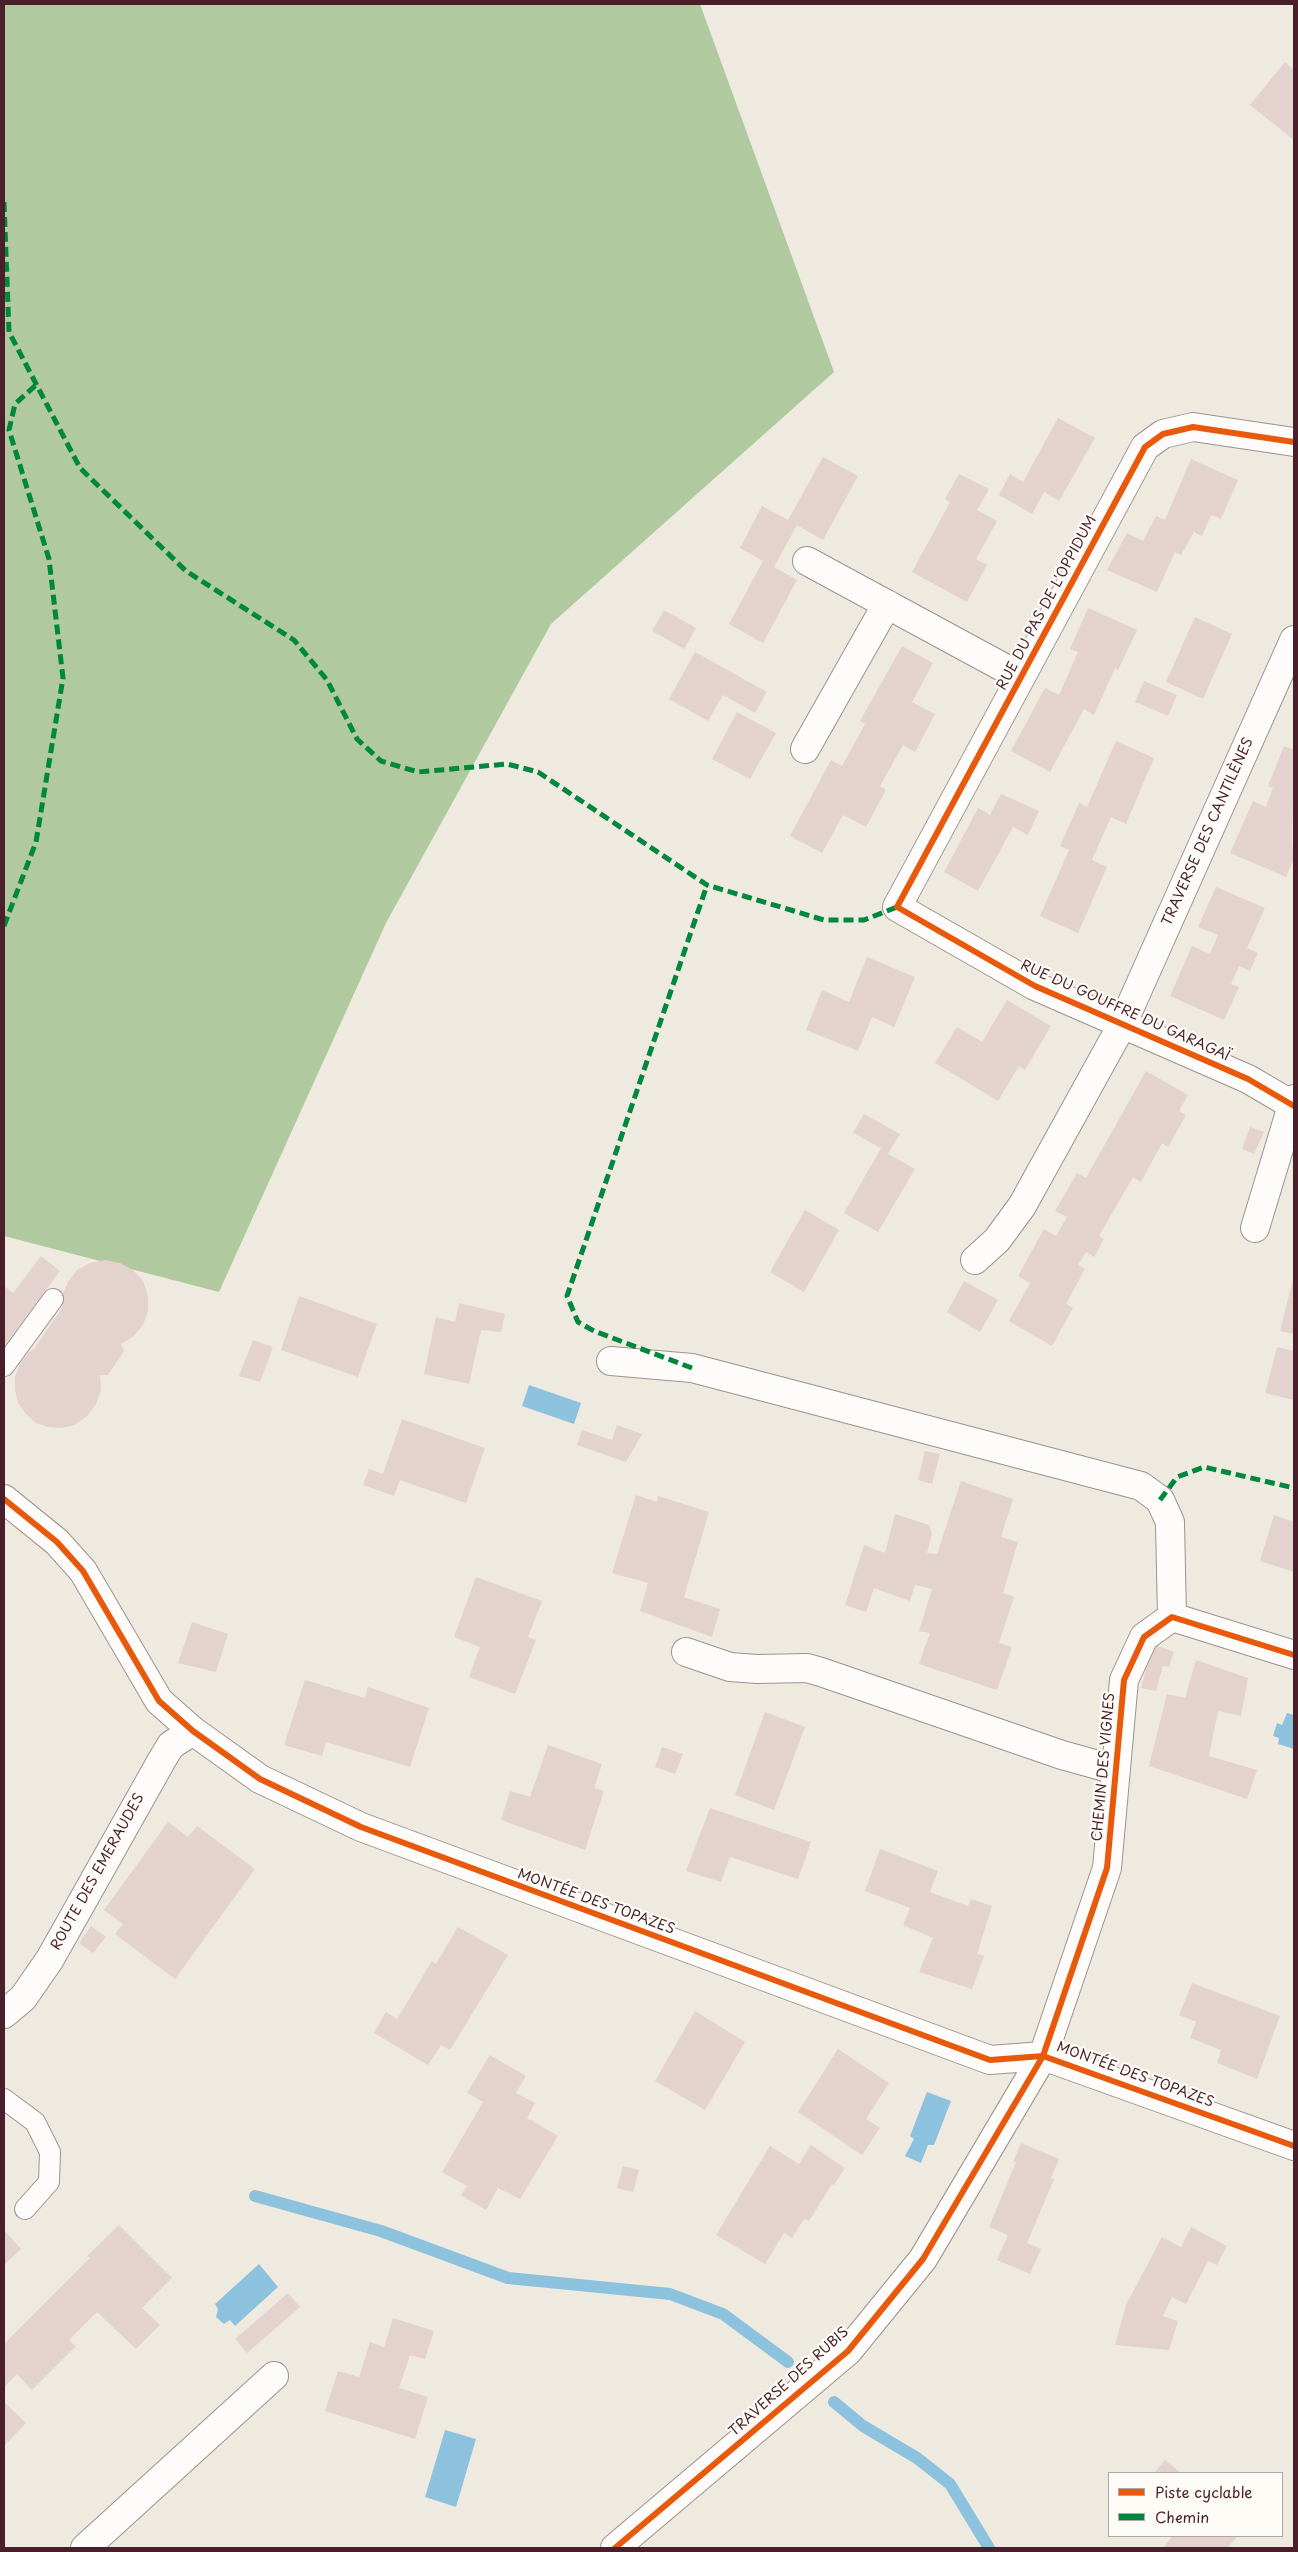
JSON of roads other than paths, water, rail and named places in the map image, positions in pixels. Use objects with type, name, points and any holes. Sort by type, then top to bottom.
[{"type":"street","name":"RUE DU PAS DE L'OPPIDUM","points":[[896,907],[1145,446],[1163,434],[1193,427],[1294,442]]},
{"type":"street","points":[[807,561],[1021,677]]},
{"type":"street","points":[[805,748],[886,604]]},
{"type":"street","name":"TRAVERSE DES CANTILÈNES","points":[[975,1260],[997,1240],[1022,1206],[1122,1025],[1294,640]]},
{"type":"street","name":"RUE DU GOUFFRE DU GARAGAÏ","points":[[896,907],[1035,986],[1248,1079],[1294,1103]]},
{"type":"street","points":[[1255,1228],[1294,1103]]},
{"type":"street","points":[[611,1361],[692,1368],[1141,1486],[1160,1500],[1170,1522],[1172,1617],[1294,1654]]},
{"type":"street","name":"MONTÉE DES TOPAZES","points":[[4,1499],[57,1542],[83,1572],[159,1701],[192,1731],[260,1779],[361,1827],[990,2060],[1044,2056],[1294,2146]]},
{"type":"street","name":"CHEMIN DES VIGNES","points":[[1044,2056],[1108,1868],[1124,1680],[1144,1637],[1172,1617]]},
{"type":"street","points":[[686,1652],[730,1667],[757,1670],[807,1668],[1062,1755],[1116,1770]]},
{"type":"street","name":"ROUTE DES EMERAUDES","points":[[4,2014],[23,1998],[50,1959],[171,1745],[192,1731]]},
{"type":"street","name":"TRAVERSE DES RUBIS","points":[[615,2548],[848,2351],[923,2259],[1044,2056]]},
{"type":"street","points":[[85,2548],[274,2376]]},
{"type":"lane","points":[[4,1366],[53,1299]]},
{"type":"lane","points":[[4,2099],[35,2122],[50,2152],[49,2182],[25,2209]]},
{"type":"water","points":[[529,1385],[581,1403],[574,1424],[522,1406]]},
{"type":"water","points":[[1287,1713],[1294,1715],[1294,1749],[1278,1744],[1279,1738],[1273,1736],[1277,1723],[1282,1725]]},
{"type":"water","points":[[927,2092],[951,2101],[934,2145],[928,2145],[921,2163],[905,2156],[914,2139],[910,2136]]},
{"type":"water","points":[[259,2264],[278,2287],[235,2326],[230,2320],[224,2324],[216,2317],[218,2309],[215,2304]]},
{"type":"water","points":[[445,2430],[476,2439],[456,2507],[425,2497]]},
{"type":"waterway","points":[[255,2196],[381,2231],[508,2278],[670,2294],[723,2314],[788,2362]]},
{"type":"waterway","points":[[834,2402],[863,2426],[917,2458],[950,2484],[989,2548]]}]
